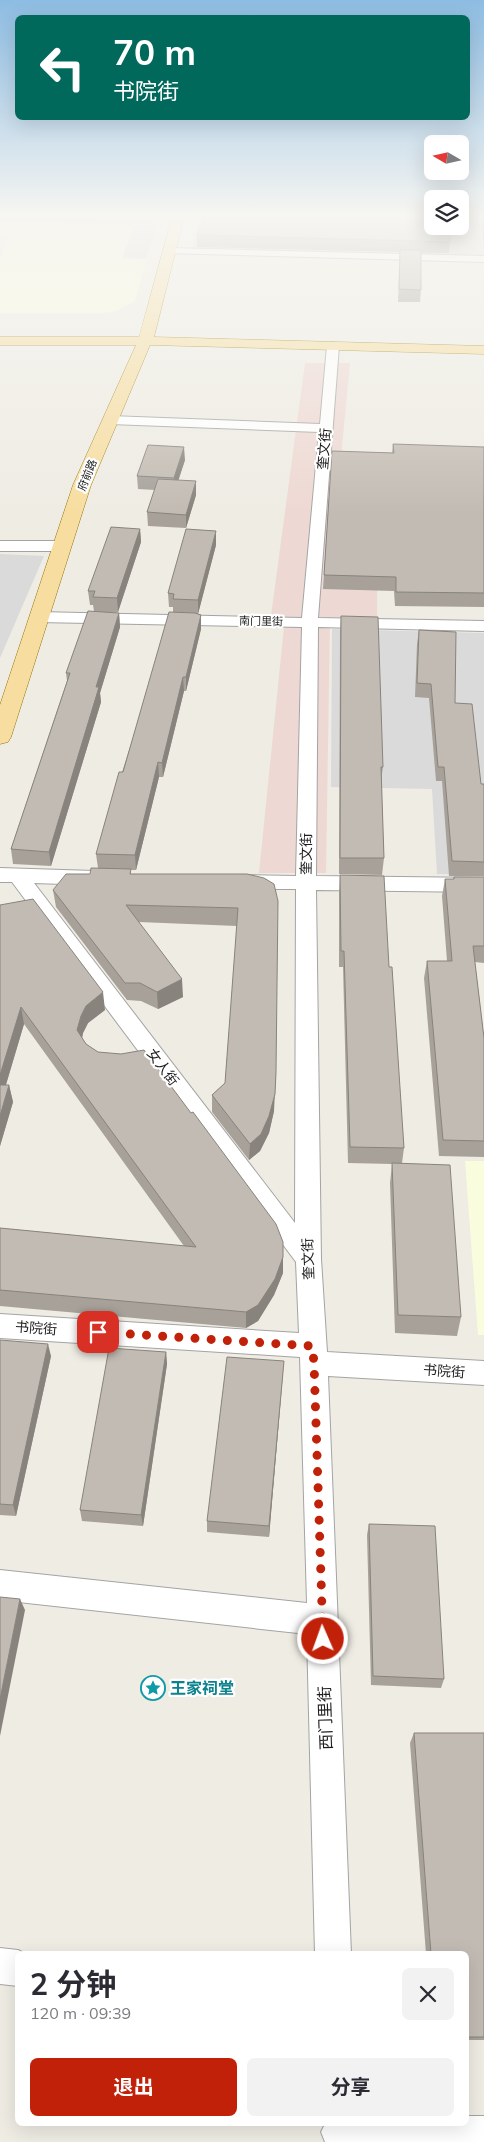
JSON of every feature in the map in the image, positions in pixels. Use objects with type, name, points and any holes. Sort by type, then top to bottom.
[{"type":"main road","name":"府前路","points":[[0,737],[82,485],[145,338],[152,314]]},
{"type":"main road","points":[[0,334],[484,350]]},
{"type":"main road","points":[[0,341],[145,338],[484,342]]},
{"type":"street","name":"奎文街","points":[[313,1354],[308,1259],[306,883],[310,622],[333,346]]},
{"type":"street","points":[[110,420],[326,428]]},
{"type":"street","points":[[0,546],[62,546]]},
{"type":"street","name":"南门里街","points":[[38,617],[484,626]]},
{"type":"street","points":[[9,876],[117,878]]},
{"type":"street","name":"女人街","points":[[9,876],[308,1259]]},
{"type":"street","points":[[226,881],[484,885]]},
{"type":"street","name":"书院街","points":[[0,1326],[313,1354],[484,1373]]},
{"type":"street","name":"西门里街","points":[[313,1354],[332,1951]]},
{"type":"street","points":[[0,1585],[322,1620]]},
{"type":"street","points":[[0,1966],[15,1968]]},
{"type":"street","points":[[339,2133],[484,2135]]},
{"type":"shaded area","points":[[305,363],[350,363],[341,457],[378,458],[377,618],[330,617],[326,873],[259,873],[285,617],[271,616]]},
{"type":"shaded area","points":[[0,554],[44,556],[0,658]]},
{"type":"shaded area","points":[[332,629],[484,633],[484,875],[437,874],[432,789],[331,787]]},
{"type":"shaded area","points":[[465,1161],[484,1161],[484,1335],[478,1335]]},
{"type":"building","points":[[393,444],[484,447],[484,593],[396,592],[396,577],[324,575],[332,451],[394,453]]},
{"type":"building","points":[[148,445],[184,447],[174,478],[137,476]]},
{"type":"building","points":[[158,479],[196,481],[186,515],[147,512]]},
{"type":"building","points":[[111,527],[140,529],[117,598],[93,597],[95,591],[88,591]]},
{"type":"building","points":[[186,529],[216,531],[198,600],[173,599],[174,594],[168,593]]},
{"type":"building","points":[[88,611],[119,613],[96,687],[99,687],[49,852],[11,849],[70,673],[66,673]]},
{"type":"building","points":[[169,612],[201,615],[186,677],[183,677],[162,763],[158,762],[135,855],[96,854],[119,772],[123,772]]},
{"type":"building","points":[[341,616],[378,617],[384,858],[340,858]]},
{"type":"building","points":[[419,630],[456,632],[455,703],[472,704],[481,784],[484,784],[484,862],[452,861],[444,767],[438,767],[431,684],[417,683]]},
{"type":"building","points":[[91,868],[131,869],[130,874],[247,874],[264,878],[274,884],[278,901],[275,1094],[269,1116],[261,1134],[250,1144],[212,1095],[225,1083],[238,908],[126,905],[182,979],[157,992],[140,983],[125,983],[53,890],[66,874],[90,874]]},
{"type":"building","points":[[340,875],[384,876],[389,967],[392,967],[404,1148],[350,1147],[344,951],[341,951]]},
{"type":"building","points":[[454,877],[484,877],[484,946],[473,946],[484,1038],[484,1141],[443,1140],[427,961],[452,961],[445,879],[454,879]]},
{"type":"building","points":[[33,899],[103,992],[86,1006],[81,1016],[77,1030],[86,1044],[98,1052],[121,1054],[144,1050],[191,1113],[193,1112],[276,1224],[283,1242],[283,1257],[275,1279],[258,1305],[246,1312],[0,1290],[0,1228],[196,1247],[21,1007],[0,1075],[0,905]]},
{"type":"building","points":[[0,1085],[9,1085],[0,1116]]},
{"type":"building","points":[[392,1163],[450,1165],[461,1317],[398,1315]]},
{"type":"building","points":[[0,1340],[48,1344],[13,1505],[0,1504]]},
{"type":"building","points":[[109,1348],[166,1352],[141,1515],[80,1510]]},
{"type":"building","points":[[227,1357],[284,1361],[269,1526],[207,1521]]},
{"type":"building","points":[[369,1524],[435,1526],[444,1679],[373,1676]]},
{"type":"building","points":[[0,1597],[20,1599],[0,1699]]},
{"type":"building","points":[[414,1733],[484,1733],[484,2037],[469,2037],[469,1951],[431,1951]]},
{"type":"place","name":"王家祠堂","points":[[153,1688]]},
{"type":"route","points":[[98,1332],[312,1346],[323,1639]]}]
